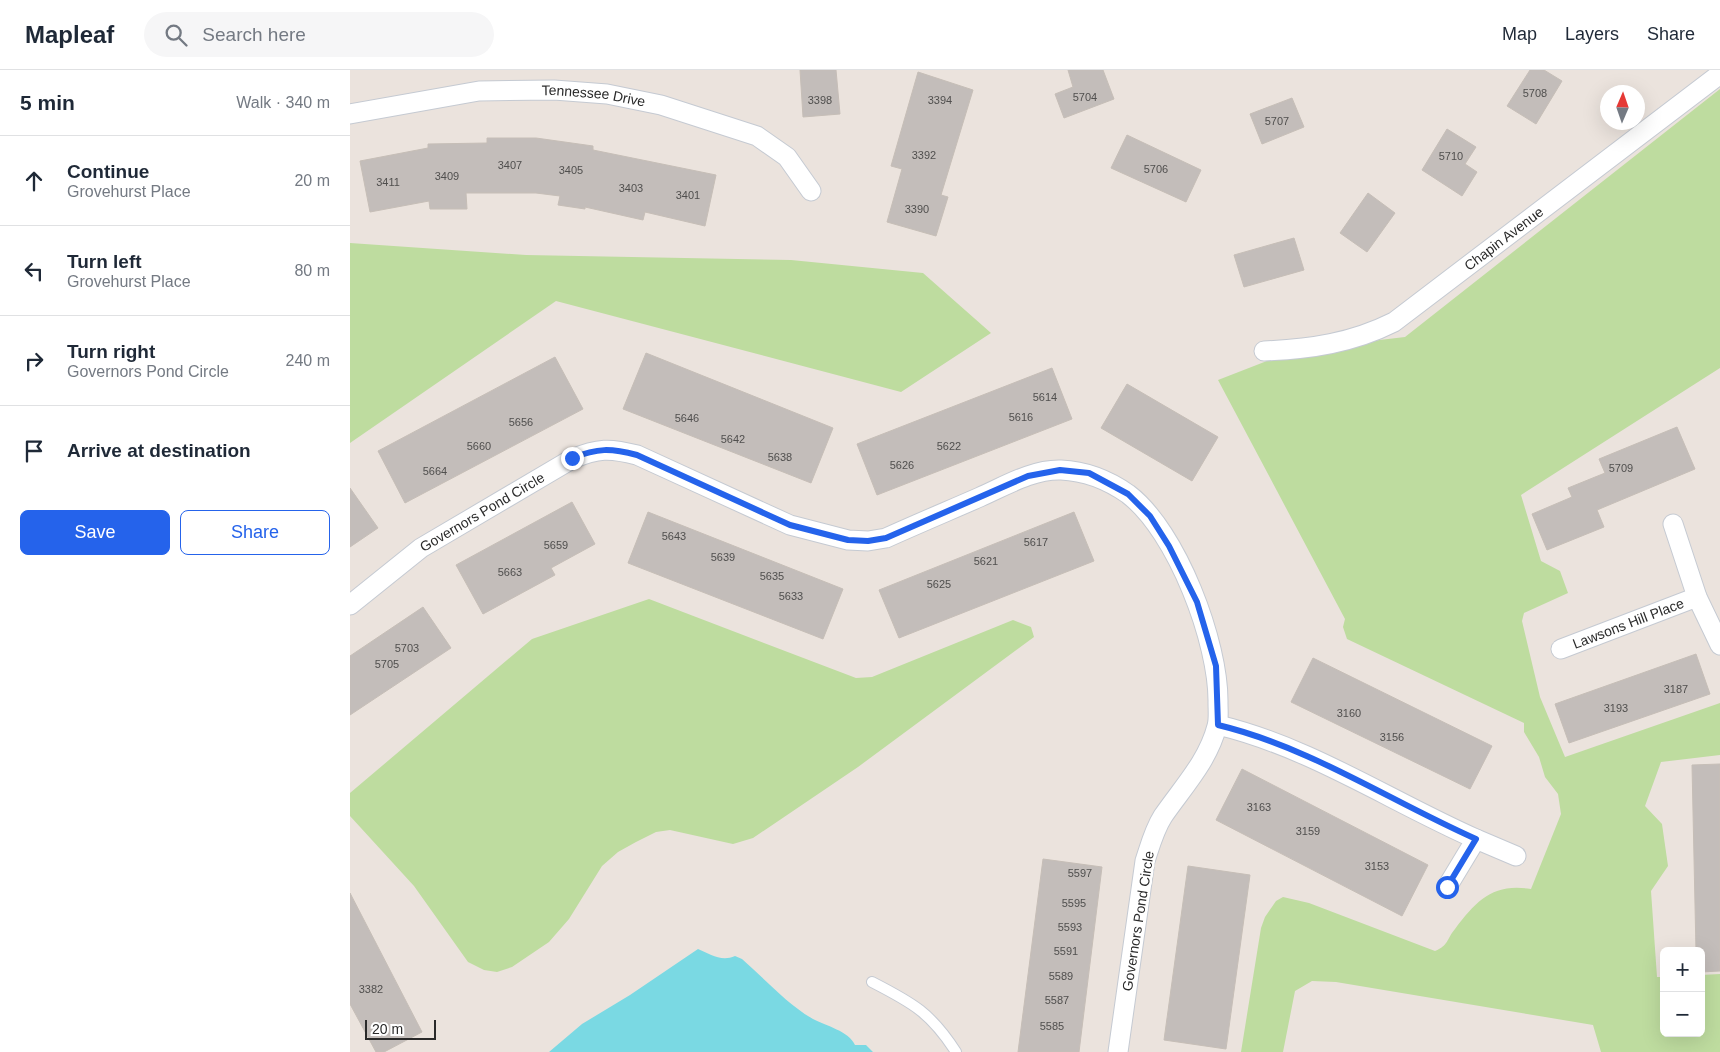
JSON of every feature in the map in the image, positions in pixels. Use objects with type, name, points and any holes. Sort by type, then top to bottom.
[{"type":"street","name":"Chapin Avenue","points":[[1264,351],[1334,345],[1371,334],[1394,322],[1720,74]]},
{"type":"street","name":"Tennessee Drive","points":[[350,114],[479,91],[554,90],[607,94],[662,105],[757,136],[787,156],[811,191]]},
{"type":"street","name":"Governors Pond Circle","points":[[350,605],[421,548],[572,458],[592,450],[614,449],[637,455],[790,525],[848,540],[868,541],[886,538],[1028,476],[1060,470],[1089,473],[1128,494],[1150,516],[1169,546],[1197,602],[1216,666],[1218,725],[1203,760],[1163,817],[1152,838],[1145,861],[1118,1052]]},
{"type":"street","points":[[1673,524],[1697,597],[1720,645]]},
{"type":"street","name":"Lawsons Hill Place","points":[[1561,649],[1697,597]]},
{"type":"street","points":[[1218,725],[1251,733],[1308,756],[1476,839],[1516,856]]},
{"type":"street","points":[[1447,887],[1476,839]]},
{"type":"lane","points":[[872,982],[912,1002],[942,1031],[956,1052]]},
{"type":"green space","points":[[1720,89],[1720,368],[1521,495],[1541,561],[1560,571],[1568,593],[1524,613],[1522,621],[1540,697],[1565,757],[1720,703],[1720,755],[1661,762],[1645,806],[1662,824],[1668,866],[1651,891],[1657,977],[1660,977],[1660,1037],[1705,1037],[1705,975],[1720,974],[1720,1052],[1601,1052],[1593,1025],[1336,982],[1312,981],[1295,991],[1283,1052],[1241,1052],[1261,928],[1265,917],[1276,901],[1283,897],[1309,903],[1435,951],[1445,944],[1463,919],[1487,896],[1496,891],[1506,889],[1531,889],[1561,814],[1558,794],[1545,777],[1539,757],[1524,732],[1524,723],[1347,639],[1343,627],[1345,619],[1218,380],[1295,350],[1405,337]]},
{"type":"green space","points":[[350,243],[526,255],[791,260],[923,273],[991,333],[901,392],[556,301],[350,443]]},
{"type":"green space","points":[[649,599],[856,678],[872,677],[1013,620],[1031,627],[1034,637],[858,767],[753,838],[733,844],[670,830],[656,832],[618,852],[602,866],[569,919],[549,942],[512,967],[497,972],[484,970],[468,962],[414,886],[350,816],[350,793],[532,639]]},
{"type":"water","points":[[698,949],[720,958],[735,956],[742,959],[803,1013],[843,1032],[855,1045],[866,1045],[873,1052],[549,1052],[582,1024],[630,995]]},
{"type":"building","points":[[800,70],[836,70],[840,114],[803,117]]},
{"type":"building","points":[[1068,70],[1103,70],[1114,99],[1064,118],[1055,94],[1073,87]]},
{"type":"building","points":[[1530,70],[1544,70],[1562,81],[1536,124],[1507,106]]},
{"type":"building","points":[[918,72],[973,90],[941,195],[948,197],[936,236],[887,222],[902,169],[891,166]]},
{"type":"building","points":[[1292,98],[1304,127],[1262,144],[1250,114]]},
{"type":"building","points":[[1447,129],[1476,147],[1465,164],[1477,172],[1462,196],[1422,170]]},
{"type":"building","points":[[1127,135],[1201,170],[1186,202],[1111,168]]},
{"type":"building","points":[[487,138],[536,138],[593,146],[593,150],[716,175],[705,226],[645,212],[643,220],[585,207],[585,209],[558,205],[560,196],[536,193],[466,193],[467,209],[430,209],[429,201],[370,212],[360,161],[428,148],[428,144],[487,143]]},
{"type":"building","points":[[1368,193],[1395,213],[1367,252],[1340,233]]},
{"type":"building","points":[[1294,238],[1304,270],[1244,287],[1234,255]]},
{"type":"building","points":[[646,353],[833,428],[811,483],[623,409]]},
{"type":"building","points":[[555,357],[583,409],[405,503],[378,451]]},
{"type":"building","points":[[1052,368],[1072,419],[877,495],[857,444]]},
{"type":"building","points":[[1127,384],[1218,437],[1192,481],[1101,428]]},
{"type":"building","points":[[1677,427],[1695,469],[1597,510],[1604,527],[1547,550],[1532,514],[1572,497],[1568,488],[1605,473],[1599,459]]},
{"type":"building","points":[[350,488],[378,528],[350,547]]},
{"type":"building","points":[[572,502],[595,544],[551,568],[555,575],[483,614],[456,565]]},
{"type":"building","points":[[648,512],[843,589],[823,639],[628,563]]},
{"type":"building","points":[[1074,512],[1094,561],[899,638],[879,590]]},
{"type":"building","points":[[423,607],[451,648],[350,715],[350,656]]},
{"type":"building","points":[[1696,654],[1710,694],[1569,743],[1555,704]]},
{"type":"building","points":[[1313,658],[1492,746],[1470,789],[1291,702]]},
{"type":"building","points":[[1720,764],[1720,971],[1705,972],[1705,947],[1696,947],[1692,765]]},
{"type":"building","points":[[1242,769],[1428,865],[1402,916],[1216,820]]},
{"type":"building","points":[[1043,859],[1102,867],[1079,1052],[1018,1052]]},
{"type":"building","points":[[1188,866],[1250,875],[1226,1049],[1164,1040]]},
{"type":"building","points":[[350,893],[422,1032],[384,1052],[376,1052],[350,1004]]},
{"type":"route","points":[[572,458],[592,450],[614,449],[637,455],[790,525],[848,540],[868,541],[886,538],[1028,476],[1060,470],[1089,473],[1128,494],[1150,516],[1169,546],[1197,602],[1216,666],[1218,725],[1251,733],[1308,756],[1476,839],[1447,887]]}]
